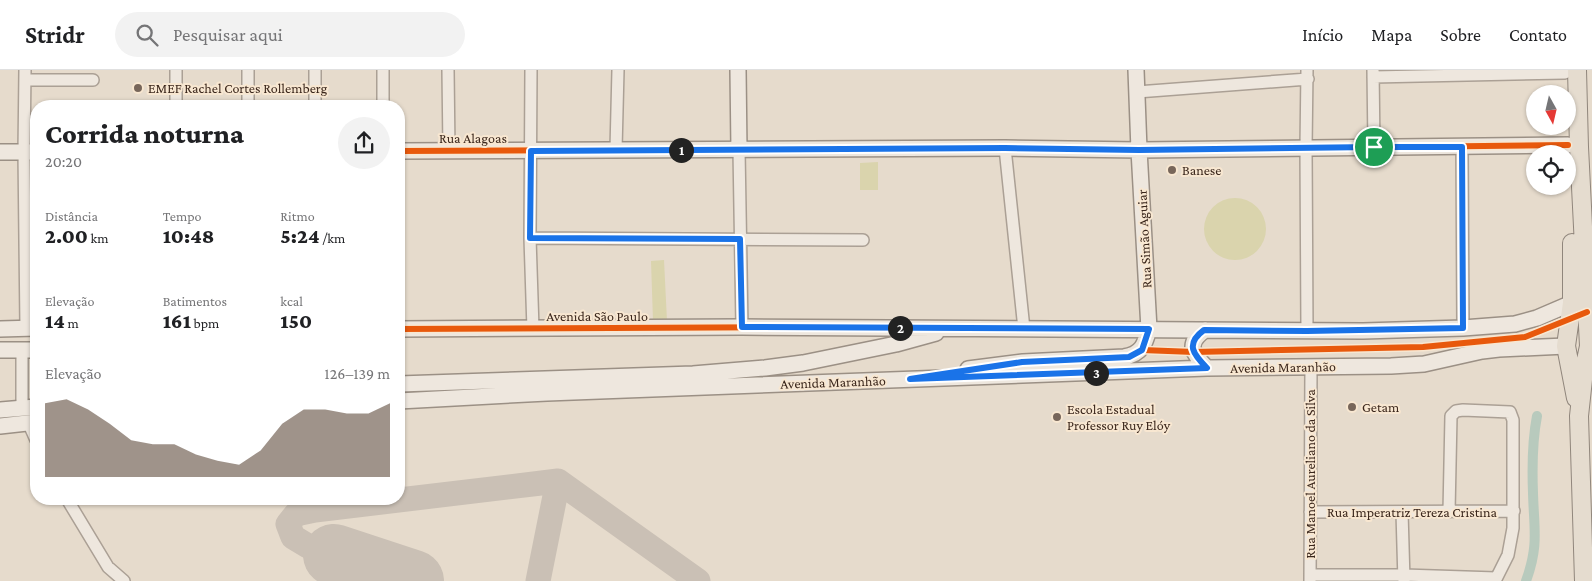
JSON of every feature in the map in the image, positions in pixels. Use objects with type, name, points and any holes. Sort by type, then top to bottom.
[{"type":"main road","points":[[738,70],[739,150]]},
{"type":"main road","name":"Rua Simão Aguiar","points":[[1136,70],[1149,329]]},
{"type":"main road","points":[[1567,85],[1569,71]]},
{"type":"main road","points":[[1569,71],[1580,146],[1583,301],[1590,346],[1584,370],[1579,416],[1584,581]]},
{"type":"main road","points":[[1573,135],[1580,146]]},
{"type":"main road","name":"Rua Alagoas","points":[[405,151],[1005,148],[1139,150],[1580,146]]},
{"type":"main road","points":[[0,152],[30,152]]},
{"type":"main road","points":[[1579,416],[1566,346],[1583,301]]},
{"type":"main road","name":"Avenida São Paulo","points":[[405,329],[742,327],[1307,331],[1463,328],[1528,321],[1583,301]]},
{"type":"main road","points":[[0,328],[30,328]]},
{"type":"main road","name":"Avenida Maranhão","points":[[405,384],[693,374],[765,368],[803,363],[887,346],[952,328]]},
{"type":"main road","points":[[910,379],[1022,362],[1129,357],[1142,350],[1149,329]]},
{"type":"main road","points":[[1204,330],[1194,338],[1193,346],[1197,357],[1207,368]]},
{"type":"main road","points":[[1566,346],[1590,346]]},
{"type":"main road","name":"Avenida Maranhão","points":[[405,401],[548,393],[1207,368],[1424,364],[1482,351],[1566,346]]},
{"type":"main road","points":[[0,350],[29,350]]},
{"type":"main road","points":[[0,410],[30,415]]},
{"type":"main road","points":[[1,427],[30,415]]},
{"type":"street","points":[[176,70],[176,100]]},
{"type":"street","points":[[248,70],[248,100]]},
{"type":"street","points":[[314,100],[315,70]]},
{"type":"street","points":[[383,70],[383,100]]},
{"type":"street","points":[[448,70],[449,150]]},
{"type":"street","points":[[531,70],[530,238],[533,329]]},
{"type":"street","points":[[616,149],[618,70]]},
{"type":"street","points":[[1374,147],[1373,73],[1569,71]]},
{"type":"street","points":[[1137,92],[1307,74],[1307,331]]},
{"type":"street","points":[[30,152],[25,75],[93,80]]},
{"type":"street","points":[[1462,147],[1463,328]]},
{"type":"street","points":[[1005,148],[1024,329]]},
{"type":"street","points":[[739,150],[742,327]]},
{"type":"street","points":[[530,238],[863,240]]},
{"type":"street","points":[[29,350],[30,382]]},
{"type":"street","name":"Rua Manoel Aureliano da Silva","points":[[1310,578],[1311,366]]},
{"type":"street","points":[[1310,578],[1496,579],[1508,555],[1514,528],[1513,420],[1510,412],[1499,410],[1463,410],[1454,413],[1451,418],[1449,512]]},
{"type":"street","points":[[71,505],[108,567],[124,581]]},
{"type":"street","name":"Rua Imperatriz Tereza Cristina","points":[[1310,512],[1514,511]]},
{"type":"street","points":[[1402,512],[1404,578]]},
{"type":"shaded area","points":[[878,162],[878,190],[860,190],[860,163]]},
{"type":"shaded area","points":[[1235,198],[1252,203],[1257,207],[1261,212],[1266,229],[1261,246],[1257,251],[1252,255],[1235,260],[1218,255],[1213,251],[1209,246],[1204,229],[1209,212],[1213,207],[1218,203]]},
{"type":"shaded area","points":[[664,260],[667,321],[653,321],[651,261]]},
{"type":"waterway","points":[[1526,581],[1534,547],[1533,464],[1537,416]]},
{"type":"taxiway","points":[[405,499],[558,481],[698,581]]},
{"type":"taxiway","points":[[538,581],[558,481]]},
{"type":"taxiway","points":[[334,555],[308,546],[293,537],[288,524],[296,514],[357,505]]},
{"type":"runway","points":[[334,555],[413,581]]},
{"type":"cycle path","points":[[405,151],[1005,148],[1139,150],[1526,145]]},
{"type":"cycle path","points":[[1142,350],[1194,352],[1423,347],[1525,337],[1587,312]]},
{"type":"cycle path","points":[[405,329],[796,327]]},
{"type":"place","name":"EMEF Rachel Cortes Rollemberg","points":[[138,88]]},
{"type":"place","name":"Banese","points":[[1172,170]]},
{"type":"place","name":"Getam","points":[[1352,407]]},
{"type":"place","name":"Escola Estadual Professor Ruy Elóy","points":[[1057,417]]},
{"type":"route","points":[[1374,147],[1462,147],[1463,328],[1363,331],[1204,330],[1194,338],[1193,346],[1197,357],[1207,368],[910,379],[1022,362],[1129,357],[1142,350],[1149,329],[742,327],[740,239],[530,238],[531,151],[1005,148],[1139,150],[1374,147]]}]
